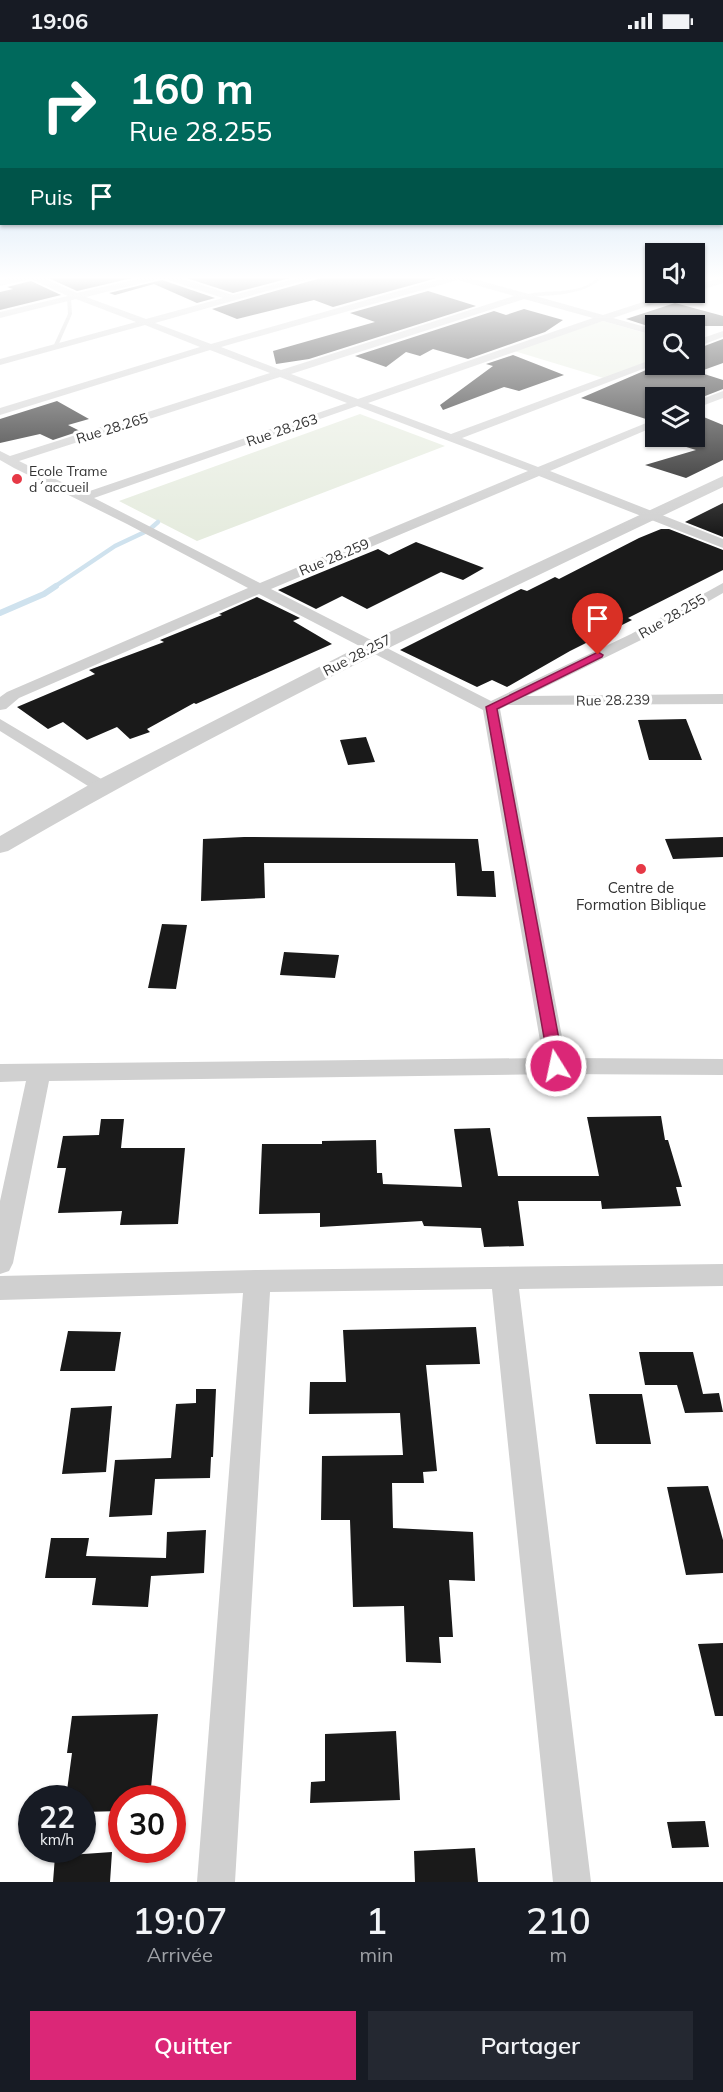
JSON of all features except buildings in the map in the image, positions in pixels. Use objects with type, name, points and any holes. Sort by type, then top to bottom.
[{"type":"street","points":[[0,412],[162,362]]},
{"type":"street","points":[[250,362],[723,544]]},
{"type":"street","name":"Rue 28.265","points":[[5,458],[320,362]]},
{"type":"street","name":"Rue 28.263","points":[[84,497],[479,362]]},
{"type":"street","points":[[452,438],[645,365]]},
{"type":"street","points":[[705,401],[723,394]]},
{"type":"street","name":"Rue 28.259","points":[[7,700],[258,589],[645,427]]},
{"type":"street","points":[[5,458],[371,648],[497,704],[556,1066]]},
{"type":"street","name":"Rue 28.257","points":[[0,846],[102,787],[371,648],[723,481]]},
{"type":"street","name":"Rue 28.255","points":[[497,704],[636,637],[723,587]]},
{"type":"street","name":"Rue 28.239","points":[[497,704],[723,699]]},
{"type":"street","points":[[0,724],[102,787]]},
{"type":"street","points":[[0,1073],[556,1066],[723,1067]]},
{"type":"street","points":[[0,1263],[39,1072]]},
{"type":"street","points":[[0,1288],[257,1281],[723,1275]]},
{"type":"street","points":[[504,1278],[572,1882]]},
{"type":"street","points":[[216,1882],[257,1281]]},
{"type":"shaded area","points":[[550,362],[645,362],[645,365],[610,380]]},
{"type":"shaded area","points":[[360,414],[445,446],[197,541],[119,501]]},
{"type":"waterway","points":[[54,587],[115,546],[149,530],[158,522]]},
{"type":"waterway","points":[[0,613],[44,594],[56,586]]},
{"type":"place","name":"Ecole Trame d´accueil","points":[[17,479]]},
{"type":"place","name":"Centre de Formation Biblique","points":[[641,869]]},
{"type":"route","points":[[556,1066],[491,707],[598,655]]}]
